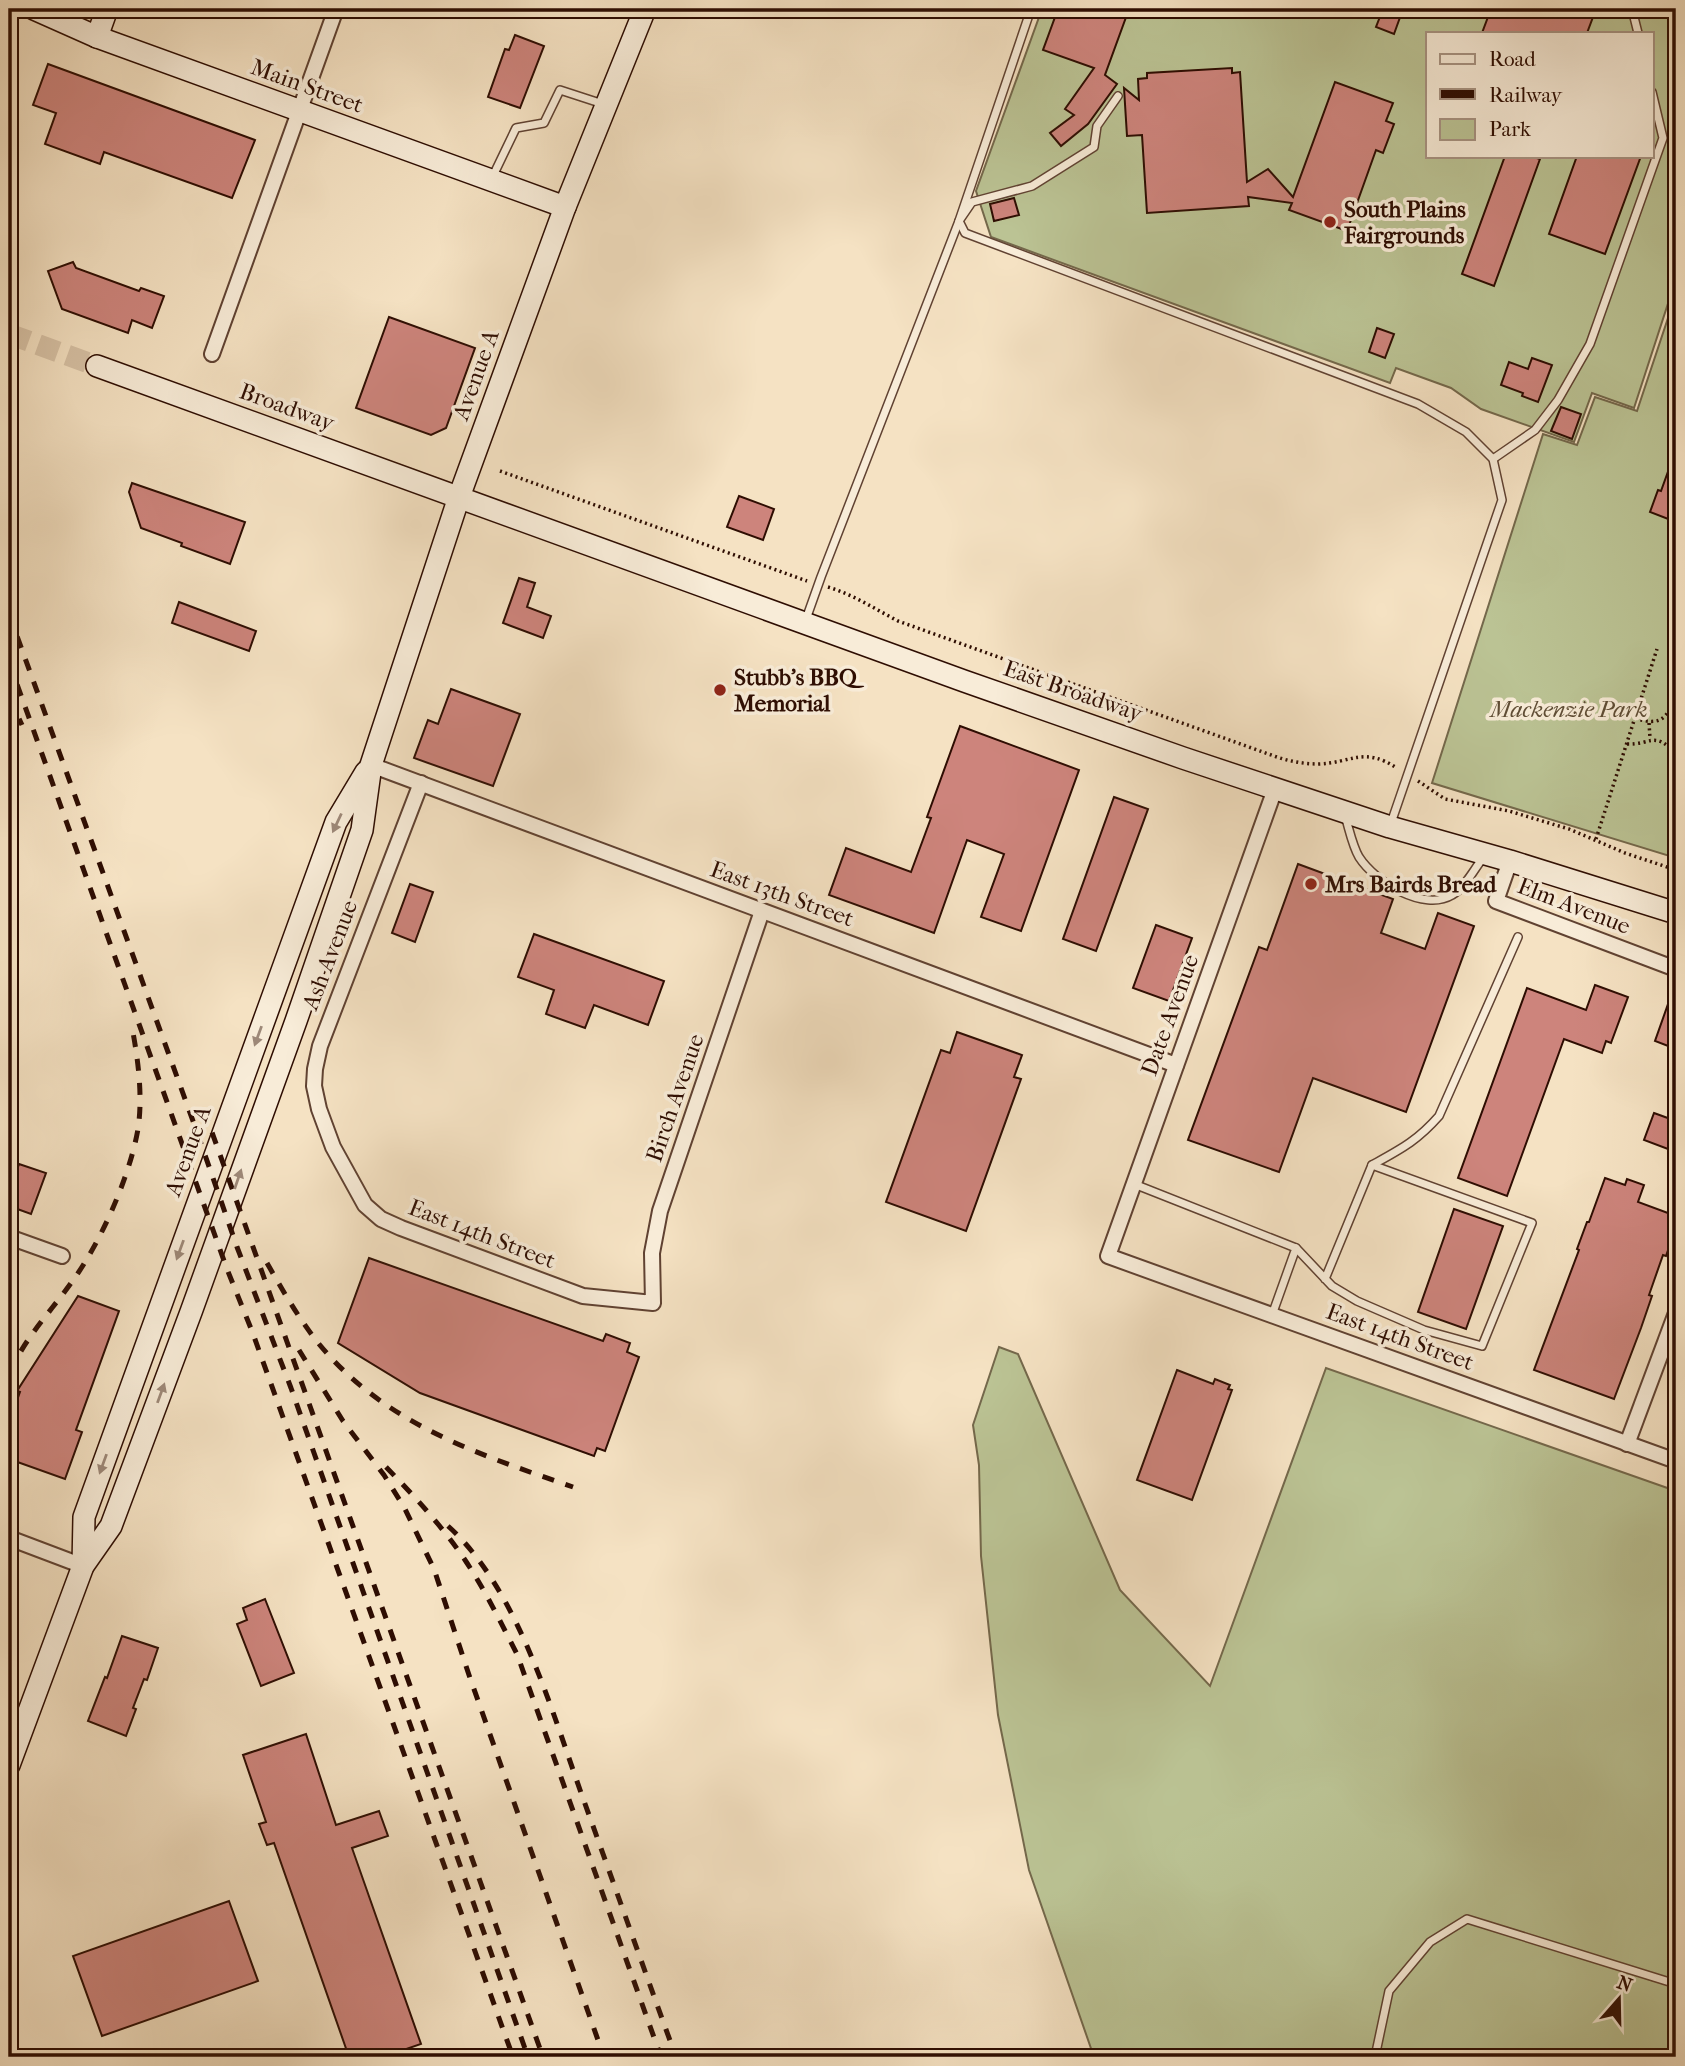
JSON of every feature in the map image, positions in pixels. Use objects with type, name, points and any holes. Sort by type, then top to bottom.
[{"type":"main road","name":"Main Street","points":[[34,9],[97,37],[565,207]]},
{"type":"main road","points":[[97,37],[107,9]]},
{"type":"main road","name":"Avenue A","points":[[9,1765],[83,1566],[111,1526],[191,1312],[362,830],[371,765],[459,497],[565,207],[645,9]]},
{"type":"main road","name":"Broadway","points":[[97,366],[459,497]]},
{"type":"main road","name":"East Broadway","points":[[459,497],[1275,789],[1390,827],[1676,913]]},
{"type":"main road","name":"Avenue A","points":[[83,1566],[84,1517],[336,822],[371,765]]},
{"type":"street","points":[[212,354],[336,9]]},
{"type":"street","name":"East 13th Street","points":[[371,765],[1176,1065]]},
{"type":"street","name":"Ash Avenue","points":[[333,1147],[314,1086],[320,1046],[421,783]]},
{"type":"street","name":"Date Avenue","points":[[1108,1256],[1275,789]]},
{"type":"street","name":"Elm Avenue","points":[[1510,861],[1496,901],[1676,969]]},
{"type":"street","name":"Birch Avenue","points":[[653,1303],[652,1254],[660,1212],[762,911]]},
{"type":"street","name":"East 14th Street","points":[[333,1147],[365,1205],[381,1219],[583,1296],[653,1303]]},
{"type":"street","points":[[9,1237],[62,1256]]},
{"type":"street","name":"East 14th Street","points":[[1108,1256],[1676,1461]]},
{"type":"street","points":[[1627,1444],[1676,1313]]},
{"type":"street","points":[[9,1538],[83,1566]]},
{"type":"lane","points":[[805,623],[959,221],[1031,9]]},
{"type":"lane","points":[[1632,9],[1638,32]]},
{"type":"lane","points":[[491,181],[516,128],[544,123],[560,90],[607,106]]},
{"type":"lane","points":[[959,221],[972,202],[1032,186],[1094,147],[1097,126],[1118,96]]},
{"type":"lane","points":[[1493,459],[1535,430],[1558,400],[1590,344],[1663,138],[1654,100]]},
{"type":"lane","points":[[959,221],[964,233],[1418,404],[1466,432],[1493,459],[1502,500],[1390,827]]},
{"type":"lane","points":[[1343,812],[1359,857],[1394,889],[1426,901],[1443,900],[1456,894],[1486,855]]},
{"type":"lane","points":[[1325,1279],[1372,1165],[1422,1135],[1439,1116],[1518,937]]},
{"type":"lane","points":[[1134,1184],[1296,1248],[1332,1286],[1357,1301],[1424,1330],[1482,1346],[1532,1223],[1372,1165]]},
{"type":"lane","points":[[1272,1315],[1296,1248]]},
{"type":"lane","points":[[1375,2057],[1389,1991],[1430,1942],[1467,1919],[1676,1984]]},
{"type":"path","points":[[500,471],[818,585],[845,592],[898,621],[1274,756],[1290,761],[1319,764],[1352,757],[1375,757],[1386,761],[1445,799],[1509,811],[1569,829],[1625,853],[1676,870]]},
{"type":"path","points":[[1596,839],[1657,649]]},
{"type":"path","points":[[1635,719],[1649,723],[1665,717],[1676,694]]},
{"type":"path","points":[[1649,723],[1650,739]]},
{"type":"path","points":[[1627,744],[1636,745],[1650,739],[1667,744],[1676,754]]},
{"type":"green space","name":"South Plains Fairgrounds","points":[[1042,9],[1676,9],[1674,285],[1634,408],[1592,393],[1574,442],[1481,409],[1451,388],[1396,368],[1390,383],[991,237],[976,191]]},
{"type":"green space","name":"Mackenzie Park","points":[[1676,294],[1676,858],[1432,783],[1543,434],[1577,445],[1595,397],[1637,411]]},
{"type":"green space","points":[[999,1347],[1018,1354],[1120,1590],[1210,1686],[1326,1368],[1676,1491],[1676,2057],[1094,2057],[1029,1870],[998,1715],[981,1556],[979,1465],[973,1425]]},
{"type":"building","points":[[1058,9],[1129,9],[1105,75],[1117,84],[1088,124],[1061,146],[1050,133],[1074,115],[1065,109],[1094,68],[1043,50]]},
{"type":"building","points":[[1383,9],[1403,9],[1394,34],[1376,27]]},
{"type":"building","points":[[1491,9],[1596,9],[1587,32],[1482,32]]},
{"type":"building","points":[[515,35],[544,46],[520,108],[488,97],[505,49],[509,50]]},
{"type":"building","points":[[48,64],[255,140],[232,198],[104,152],[100,164],[45,144],[56,113],[33,105]]},
{"type":"building","points":[[1232,68],[1232,73],[1240,72],[1247,182],[1268,169],[1293,197],[1335,82],[1393,103],[1386,121],[1394,124],[1383,153],[1376,150],[1347,231],[1289,210],[1292,203],[1248,197],[1249,206],[1147,213],[1142,135],[1127,136],[1124,88],[1139,100],[1138,79],[1147,78],[1147,73]]},
{"type":"building","points":[[1504,158],[1540,159],[1494,286],[1462,274]]},
{"type":"building","points":[[1576,158],[1640,158],[1605,254],[1549,234]]},
{"type":"building","points":[[1014,198],[1019,215],[994,221],[990,204]]},
{"type":"building","points":[[73,262],[76,268],[139,291],[141,288],[164,296],[152,328],[132,320],[128,333],[62,309],[48,271]]},
{"type":"building","points":[[389,317],[475,348],[446,428],[431,435],[356,408]]},
{"type":"building","points":[[1377,328],[1394,334],[1385,358],[1369,352]]},
{"type":"building","points":[[1532,358],[1552,365],[1538,402],[1501,385],[1509,362],[1528,369]]},
{"type":"building","points":[[1561,407],[1581,414],[1572,439],[1551,431]]},
{"type":"building","points":[[1676,455],[1676,522],[1650,512]]},
{"type":"building","points":[[132,483],[245,522],[230,564],[141,528],[129,492]]},
{"type":"building","points":[[739,496],[774,509],[763,540],[727,527]]},
{"type":"building","points":[[519,578],[535,583],[527,607],[551,616],[543,638],[503,623]]},
{"type":"building","points":[[179,602],[256,631],[249,651],[172,623]]},
{"type":"building","points":[[451,689],[520,714],[493,786],[414,758],[428,720],[438,724]]},
{"type":"building","points":[[960,726],[1079,770],[1021,931],[981,917],[1004,854],[967,840],[934,933],[829,895],[846,848],[911,872],[931,818],[927,817]]},
{"type":"building","points":[[1114,797],[1148,809],[1096,951],[1063,939]]},
{"type":"building","points":[[1298,864],[1393,899],[1381,933],[1425,949],[1438,913],[1474,926],[1406,1112],[1313,1078],[1279,1172],[1188,1140],[1259,947],[1267,950]]},
{"type":"building","points":[[410,884],[433,892],[415,942],[392,933]]},
{"type":"building","points":[[1156,925],[1192,938],[1169,1001],[1133,988]]},
{"type":"building","points":[[534,934],[664,981],[648,1025],[594,1005],[585,1028],[546,1014],[554,990],[518,977]]},
{"type":"building","points":[[1595,985],[1628,997],[1611,1043],[1606,1041],[1602,1053],[1564,1039],[1507,1196],[1458,1178],[1527,988],[1586,1010]]},
{"type":"building","points":[[1676,987],[1676,1049],[1655,1041]]},
{"type":"building","points":[[957,1032],[1022,1055],[1014,1077],[1021,1079],[966,1231],[886,1202],[941,1050],[950,1053]]},
{"type":"building","points":[[1654,1113],[1676,1121],[1676,1152],[1644,1140]]},
{"type":"building","points":[[19,1164],[46,1173],[31,1214],[9,1206],[9,1194]]},
{"type":"building","points":[[1605,1178],[1625,1185],[1627,1179],[1644,1185],[1638,1202],[1676,1216],[1676,1227],[1666,1256],[1663,1255],[1649,1295],[1652,1296],[1614,1399],[1534,1370]]},
{"type":"building","points":[[1454,1209],[1503,1226],[1466,1329],[1418,1312]]},
{"type":"building","points":[[369,1258],[603,1341],[606,1334],[630,1343],[627,1352],[639,1357],[605,1451],[597,1448],[594,1456],[420,1393],[338,1343]]},
{"type":"building","points":[[78,1296],[119,1311],[76,1430],[82,1432],[65,1479],[9,1459],[9,1423],[20,1392],[17,1391]]},
{"type":"building","points":[[1177,1370],[1213,1384],[1215,1379],[1230,1385],[1228,1389],[1232,1390],[1192,1500],[1137,1480]]},
{"type":"building","points":[[265,1599],[294,1673],[261,1686],[237,1624],[247,1620],[243,1608]]},
{"type":"building","points":[[122,1636],[158,1648],[147,1680],[144,1679],[133,1708],[136,1709],[126,1736],[88,1721]]},
{"type":"building","points":[[306,1734],[336,1825],[379,1811],[388,1836],[352,1848],[421,2044],[383,2057],[349,2057],[274,1843],[267,1845],[259,1824],[266,1822],[243,1755]]},
{"type":"building","points":[[229,1901],[258,1981],[102,2036],[73,1956]]},
{"type":"tunnel","points":[[9,334],[97,366]]},
{"type":"railway","points":[[9,614],[237,1247],[291,1388],[528,2057]]},
{"type":"railway","points":[[9,662],[513,2057]]},
{"type":"railway","points":[[9,697],[22,725]]},
{"type":"railway","points":[[9,1372],[28,1340],[86,1260],[105,1224],[129,1166],[138,1129],[140,1104],[132,1027]]},
{"type":"railway","points":[[204,1110],[543,2057]]},
{"type":"railway","points":[[267,1263],[319,1344],[345,1372],[374,1396],[436,1434],[573,1487]]},
{"type":"railway","points":[[299,1350],[343,1421],[384,1475],[404,1507],[434,1569],[604,2057]]},
{"type":"railway","points":[[386,1467],[429,1513],[458,1550],[481,1585],[517,1654],[661,2057]]},
{"type":"railway","points":[[448,1526],[473,1553],[495,1584],[531,1654],[676,2057]]},
{"type":"place","name":"South Plains Fairgrounds","points":[[1330,222]]},
{"type":"place","name":"Stubb's BBQ Memorial","points":[[720,690]]},
{"type":"place","name":"Mrs Bairds Bread","points":[[1311,884]]}]
